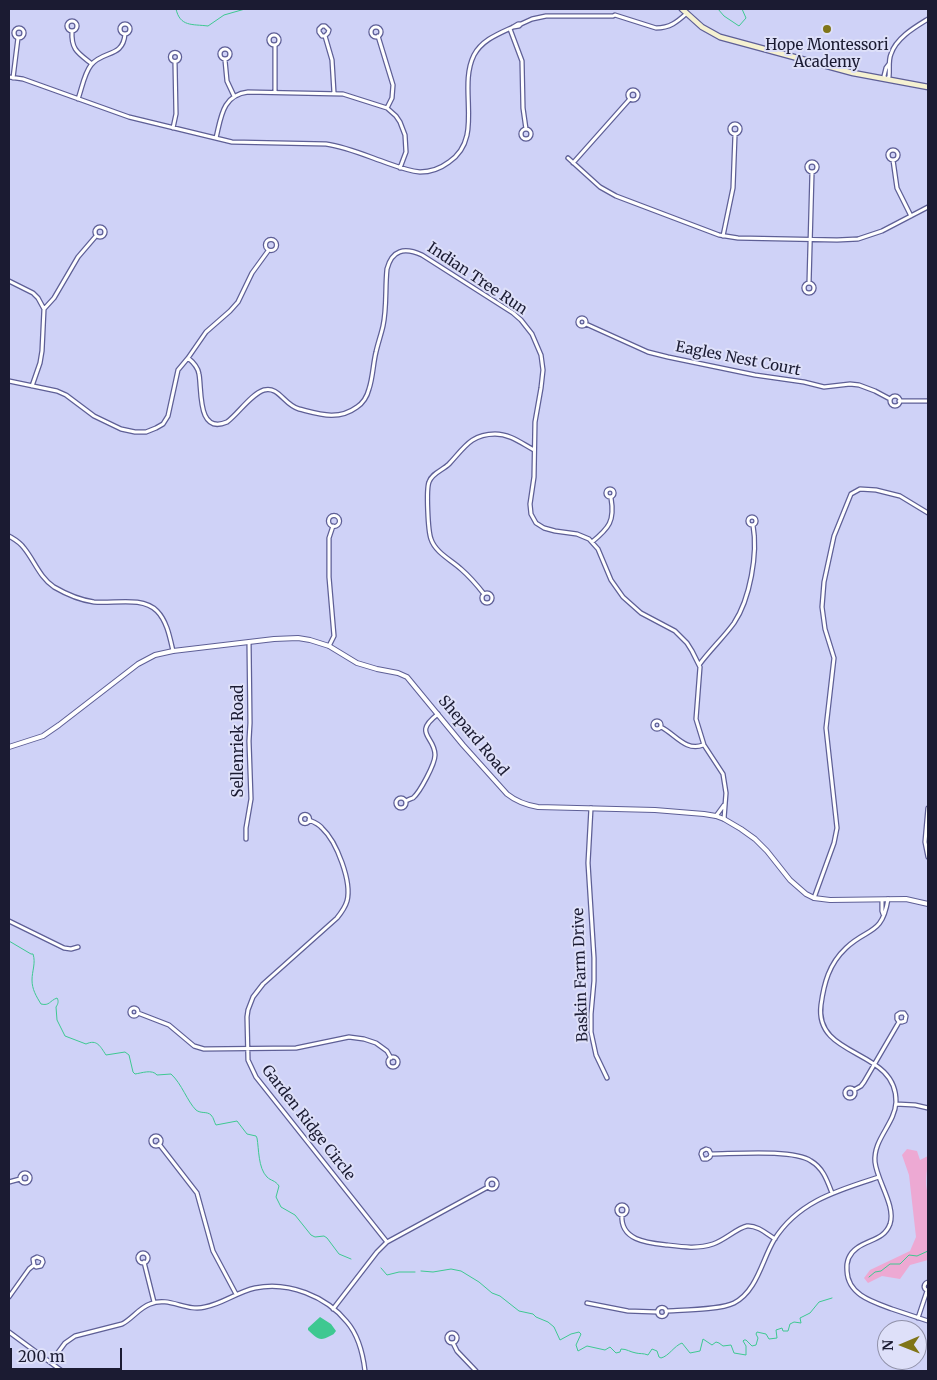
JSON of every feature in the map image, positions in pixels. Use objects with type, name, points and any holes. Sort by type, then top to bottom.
[{"type":"main road","points":[[682,9],[702,27],[720,37],[853,73],[928,87]]},
{"type":"street","points":[[18,38],[11,77],[21,78],[129,117],[232,142],[247,144],[326,144],[339,146],[400,168],[420,172],[438,169],[454,159],[466,140],[468,133],[469,72],[471,63],[476,52],[491,37],[511,28],[516,28],[532,19],[549,16],[613,16],[662,28],[673,25],[686,13]]},
{"type":"street","points":[[886,79],[890,70],[891,52],[900,40],[928,19]]},
{"type":"street","points":[[511,28],[522,61],[523,108],[526,129]]},
{"type":"street","points":[[72,31],[74,48],[92,64]]},
{"type":"street","points":[[78,99],[92,64],[119,49],[124,43],[125,34]]},
{"type":"street","points":[[325,36],[332,60],[334,93]]},
{"type":"street","points":[[378,36],[392,85],[392,98],[387,108]]},
{"type":"street","points":[[275,45],[275,92]]},
{"type":"street","points":[[225,60],[227,81],[234,96]]},
{"type":"street","points":[[173,128],[176,114],[175,63]]},
{"type":"street","points":[[216,138],[224,107],[228,101],[240,93],[334,93],[353,96],[387,108],[400,122],[405,135],[406,152],[400,168]]},
{"type":"street","points":[[573,163],[629,100]]},
{"type":"street","points":[[723,236],[733,188],[735,135]]},
{"type":"street","points":[[568,158],[600,187],[616,196],[723,236],[738,238],[844,240],[882,232],[928,207]]},
{"type":"street","points":[[893,160],[897,188],[911,216]]},
{"type":"street","points":[[809,283],[812,172]]},
{"type":"street","points":[[44,309],[54,298],[78,256],[96,236]]},
{"type":"street","name":"Indian Tree Run","points":[[188,358],[199,372],[204,412],[208,420],[214,424],[226,422],[253,398],[266,390],[280,394],[287,403],[295,408],[317,414],[339,416],[351,411],[361,404],[369,389],[383,326],[389,262],[398,252],[408,250],[415,252],[513,313],[532,334],[541,355],[543,370],[535,422],[531,514],[540,526],[549,530],[577,534],[589,538],[592,542]]},
{"type":"street","points":[[9,381],[57,391],[66,395],[94,416],[121,429],[132,432],[146,432],[156,428],[163,424],[168,416],[178,370],[206,332],[238,302],[252,273],[268,251]]},
{"type":"street","points":[[9,281],[33,293],[44,309],[42,351],[32,386]]},
{"type":"street","name":"Eagles Nest Court","points":[[586,324],[648,352],[668,357],[824,387],[850,384],[859,385],[875,390],[890,399],[890,403],[894,406],[900,401],[928,401]]},
{"type":"street","name":"Eagles Nest Court","points":[[890,399],[892,396],[896,396],[900,401]]},
{"type":"street","points":[[484,594],[461,569],[444,556],[431,540],[429,480],[448,465],[468,442],[480,436],[506,435],[534,450]]},
{"type":"street","points":[[928,513],[900,496],[884,492],[856,491],[851,494],[847,502],[834,536],[822,598],[823,619],[834,658],[826,728],[831,763],[832,792],[838,828],[814,898],[830,900],[906,899],[928,904]]},
{"type":"street","points":[[611,498],[612,510],[609,523],[605,530],[592,542],[601,554],[611,580],[623,597],[640,613],[680,636],[687,643],[699,664],[700,674],[696,718],[704,745],[723,774],[726,793],[724,819]]},
{"type":"street","points":[[699,664],[735,622],[744,603],[750,585],[753,564],[753,525]]},
{"type":"street","points":[[329,646],[334,636],[329,577],[329,538],[333,526]]},
{"type":"street","points":[[9,536],[22,546],[46,581],[65,593],[94,602],[137,602],[159,612],[173,651]]},
{"type":"street","name":"Shepard Road","points":[[9,747],[43,736],[138,664],[155,655],[173,651],[298,638],[329,646],[357,663],[407,677],[507,794],[524,805],[682,812],[716,816],[755,839],[790,880],[806,894],[814,898]]},
{"type":"street","name":"Sellenriek Road","points":[[246,839],[251,799],[249,642]]},
{"type":"street","points":[[406,801],[413,798],[416,794],[426,778],[434,759],[434,749],[426,737],[426,728],[438,714]]},
{"type":"street","points":[[660,727],[690,747],[704,745]]},
{"type":"street","points":[[716,816],[724,805]]},
{"type":"street","name":"Baskin Farm Drive","points":[[591,808],[588,863],[594,968],[591,1032],[596,1055],[607,1078]]},
{"type":"street","points":[[928,808],[925,842],[928,857]]},
{"type":"street","name":"Garden Ridge Circle","points":[[309,820],[323,828],[342,861],[348,888],[347,902],[342,912],[336,918],[256,992],[247,1013],[248,1060],[256,1078],[387,1242]]},
{"type":"street","points":[[882,900],[882,911],[884,914]]},
{"type":"street","points":[[888,900],[886,912],[878,926],[849,945],[832,963],[825,981],[820,1017],[823,1028],[834,1041],[884,1071],[893,1084],[895,1093],[896,1104],[894,1112],[875,1152],[875,1162],[891,1214],[889,1225],[882,1236],[862,1244],[852,1253],[846,1264],[847,1278],[855,1291],[868,1301],[928,1321]]},
{"type":"street","points":[[9,921],[64,948],[78,947]]},
{"type":"street","points":[[138,1013],[169,1025],[200,1049],[296,1048],[340,1038],[356,1038],[376,1044],[387,1051],[391,1058]]},
{"type":"street","points":[[854,1090],[864,1082],[899,1022]]},
{"type":"street","points":[[896,1104],[928,1108]]},
{"type":"street","points":[[159,1144],[197,1193],[213,1251],[236,1294]]},
{"type":"street","points":[[711,1154],[786,1153],[800,1155],[812,1161],[822,1171],[832,1193]]},
{"type":"street","points":[[666,1311],[727,1305],[740,1299],[755,1280],[774,1239],[794,1216],[818,1199],[880,1177]]},
{"type":"street","points":[[9,1182],[20,1179]]},
{"type":"street","points":[[333,1308],[387,1242],[488,1187]]},
{"type":"street","points":[[622,1215],[622,1223],[625,1229],[637,1240],[645,1242],[686,1247],[704,1246],[723,1240],[746,1226],[756,1227],[774,1239]]},
{"type":"street","points":[[144,1262],[154,1302]]},
{"type":"street","points":[[9,1297],[34,1265]]},
{"type":"street","points":[[918,1318],[928,1291],[924,1286],[928,1282]]},
{"type":"street","points":[[50,1362],[65,1343],[75,1336],[122,1324],[134,1317],[144,1307],[154,1302],[169,1302],[184,1307],[201,1308],[208,1307],[236,1294],[270,1286],[283,1287],[310,1294],[333,1308],[347,1322],[361,1347],[365,1371]]},
{"type":"street","points":[[587,1303],[628,1311],[657,1312],[658,1315],[662,1316],[665,1316],[666,1311]]},
{"type":"street","points":[[657,1312],[661,1307],[665,1308],[666,1311]]},
{"type":"street","points":[[9,1332],[62,1371]]},
{"type":"street","points":[[453,1343],[456,1351],[476,1371]]},
{"type":"shaded area","points":[[907,1149],[917,1151],[920,1160],[928,1156],[926,1180],[928,1194],[928,1260],[910,1265],[900,1279],[882,1276],[868,1283],[864,1278],[870,1270],[910,1251],[916,1237],[909,1175],[902,1155]]},
{"type":"shaded area","points":[[320,1317],[331,1324],[336,1331],[323,1339],[316,1337],[308,1330]]},
{"type":"waterway","points":[[176,9],[180,19],[184,22],[208,26],[224,15],[245,9]]},
{"type":"waterway","points":[[718,9],[724,16],[739,26],[746,18],[742,9]]},
{"type":"waterway","points":[[9,941],[33,954],[32,980],[35,992],[41,1004],[48,1004],[57,998],[57,1020],[65,1036],[86,1044],[96,1043],[106,1055],[125,1052],[129,1055],[135,1074],[144,1072],[157,1075],[171,1074],[196,1110],[209,1114],[213,1117],[216,1125],[237,1121],[247,1134],[256,1136],[262,1169],[267,1177],[279,1186],[276,1197],[281,1207],[295,1215],[311,1235],[315,1237],[324,1236],[339,1254],[351,1259]]},
{"type":"waterway","points":[[869,1277],[890,1264],[900,1264],[909,1255],[917,1256],[928,1251]]},
{"type":"waterway","points":[[381,1268],[387,1275],[399,1272],[415,1272]]},
{"type":"waterway","points":[[421,1271],[433,1272],[451,1269],[461,1271],[492,1293],[500,1296],[519,1311],[533,1314],[548,1322],[554,1327],[560,1340],[579,1332],[581,1334],[576,1345],[578,1351],[587,1346],[605,1350],[610,1347],[616,1353],[623,1349],[648,1355],[652,1349],[657,1351],[661,1358],[682,1343],[690,1353],[700,1351],[703,1339],[712,1345],[716,1342],[723,1346],[731,1345],[734,1353],[746,1355],[744,1340],[752,1346],[756,1345],[757,1332],[766,1334],[769,1339],[777,1338],[776,1330],[782,1328],[783,1331],[788,1331],[790,1324],[794,1322],[801,1323],[800,1318],[810,1313],[819,1302],[832,1298]]},
{"type":"place","name":"Hope Montessori Academy","points":[[827,29]]}]
